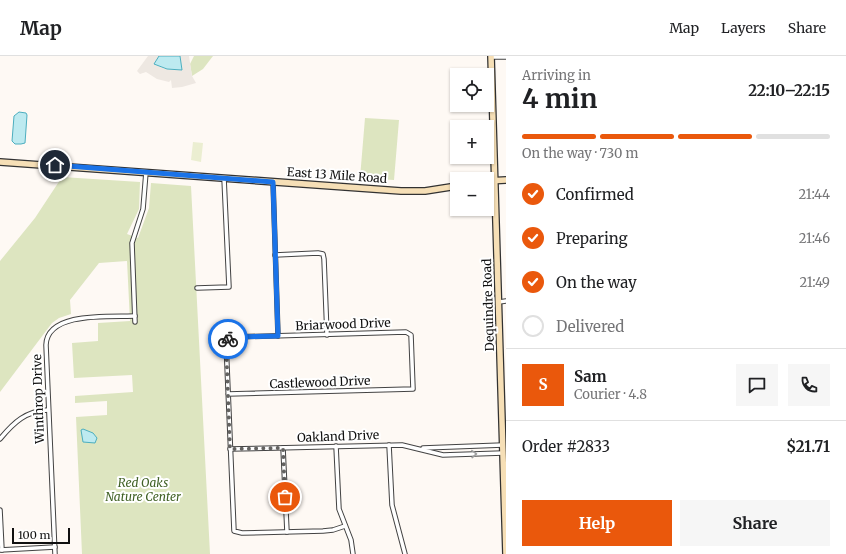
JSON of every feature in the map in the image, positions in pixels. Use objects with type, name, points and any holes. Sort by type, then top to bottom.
[{"type":"main road","name":"Dequindre Road","points":[[491,57],[494,172]]},
{"type":"main road","name":"East 13 Mile Road","points":[[0,162],[406,191],[425,191],[450,187]]},
{"type":"main road","name":"Dequindre Road","points":[[494,180],[504,418],[503,453],[506,554]]},
{"type":"main road","points":[[494,180],[506,180]]},
{"type":"street","points":[[491,57],[506,57]]},
{"type":"street","points":[[135,322],[132,243],[143,209],[146,172]]},
{"type":"street","points":[[197,288],[228,287],[224,178]]},
{"type":"street","points":[[273,182],[278,336]]},
{"type":"street","points":[[275,255],[323,254],[327,335]]},
{"type":"street","points":[[499,302],[506,301]]},
{"type":"street","name":"Winthrop Drive","points":[[55,554],[46,341],[57,326],[72,320],[135,316]]},
{"type":"street","name":"Briarwood Drive","points":[[228,394],[226,342],[228,338],[406,332],[410,334],[412,340],[413,389]]},
{"type":"street","name":"Castlewood Drive","points":[[228,394],[413,389]]},
{"type":"street","points":[[228,394],[234,531],[238,533],[328,531],[345,526]]},
{"type":"street","points":[[0,439],[11,425],[22,416],[31,412],[48,410]]},
{"type":"street","points":[[389,445],[392,505],[406,554]]},
{"type":"street","name":"Oakland Drive","points":[[230,449],[408,445],[422,448],[433,453],[454,455],[503,453]]},
{"type":"street","name":"Oakland Drive","points":[[422,448],[503,445]]},
{"type":"street","points":[[336,446],[339,504],[354,554]]},
{"type":"street","points":[[454,447],[454,455]]},
{"type":"street","points":[[283,448],[287,532]]},
{"type":"street","points":[[0,510],[1,550],[55,547]]},
{"type":"green space","points":[[194,56],[213,56],[203,69],[192,76],[190,64]]},
{"type":"green space","points":[[365,118],[399,120],[394,180],[360,178]]},
{"type":"green space","points":[[193,142],[203,143],[201,162],[191,160]]},
{"type":"green space","name":"Red Oaks Nature Center","points":[[62,177],[140,182],[139,209],[127,234],[138,238],[149,208],[151,183],[191,186],[210,554],[82,554],[76,417],[107,415],[107,401],[75,403],[75,396],[133,392],[132,375],[74,378],[72,343],[98,341],[98,323],[130,321],[127,261],[99,263],[70,300],[71,314],[59,318],[52,323],[0,392],[0,261],[35,218]]},
{"type":"shaded area","points":[[148,56],[159,56],[154,64],[165,69],[182,70],[180,56],[189,56],[192,76],[196,83],[172,88],[171,80],[169,82],[157,79],[146,72],[140,74],[137,71]]},
{"type":"water","points":[[159,56],[180,56],[182,70],[167,69],[154,64]]},
{"type":"water","points":[[19,112],[26,113],[27,115],[25,143],[15,144],[12,141],[14,116]]},
{"type":"water","points":[[83,429],[93,433],[97,438],[95,443],[83,442],[81,430]]},
{"type":"way so far","points":[[228,339],[226,342],[230,449],[283,448],[285,497]]},
{"type":"route","points":[[55,165],[273,182],[278,336],[230,337],[228,339]]}]
